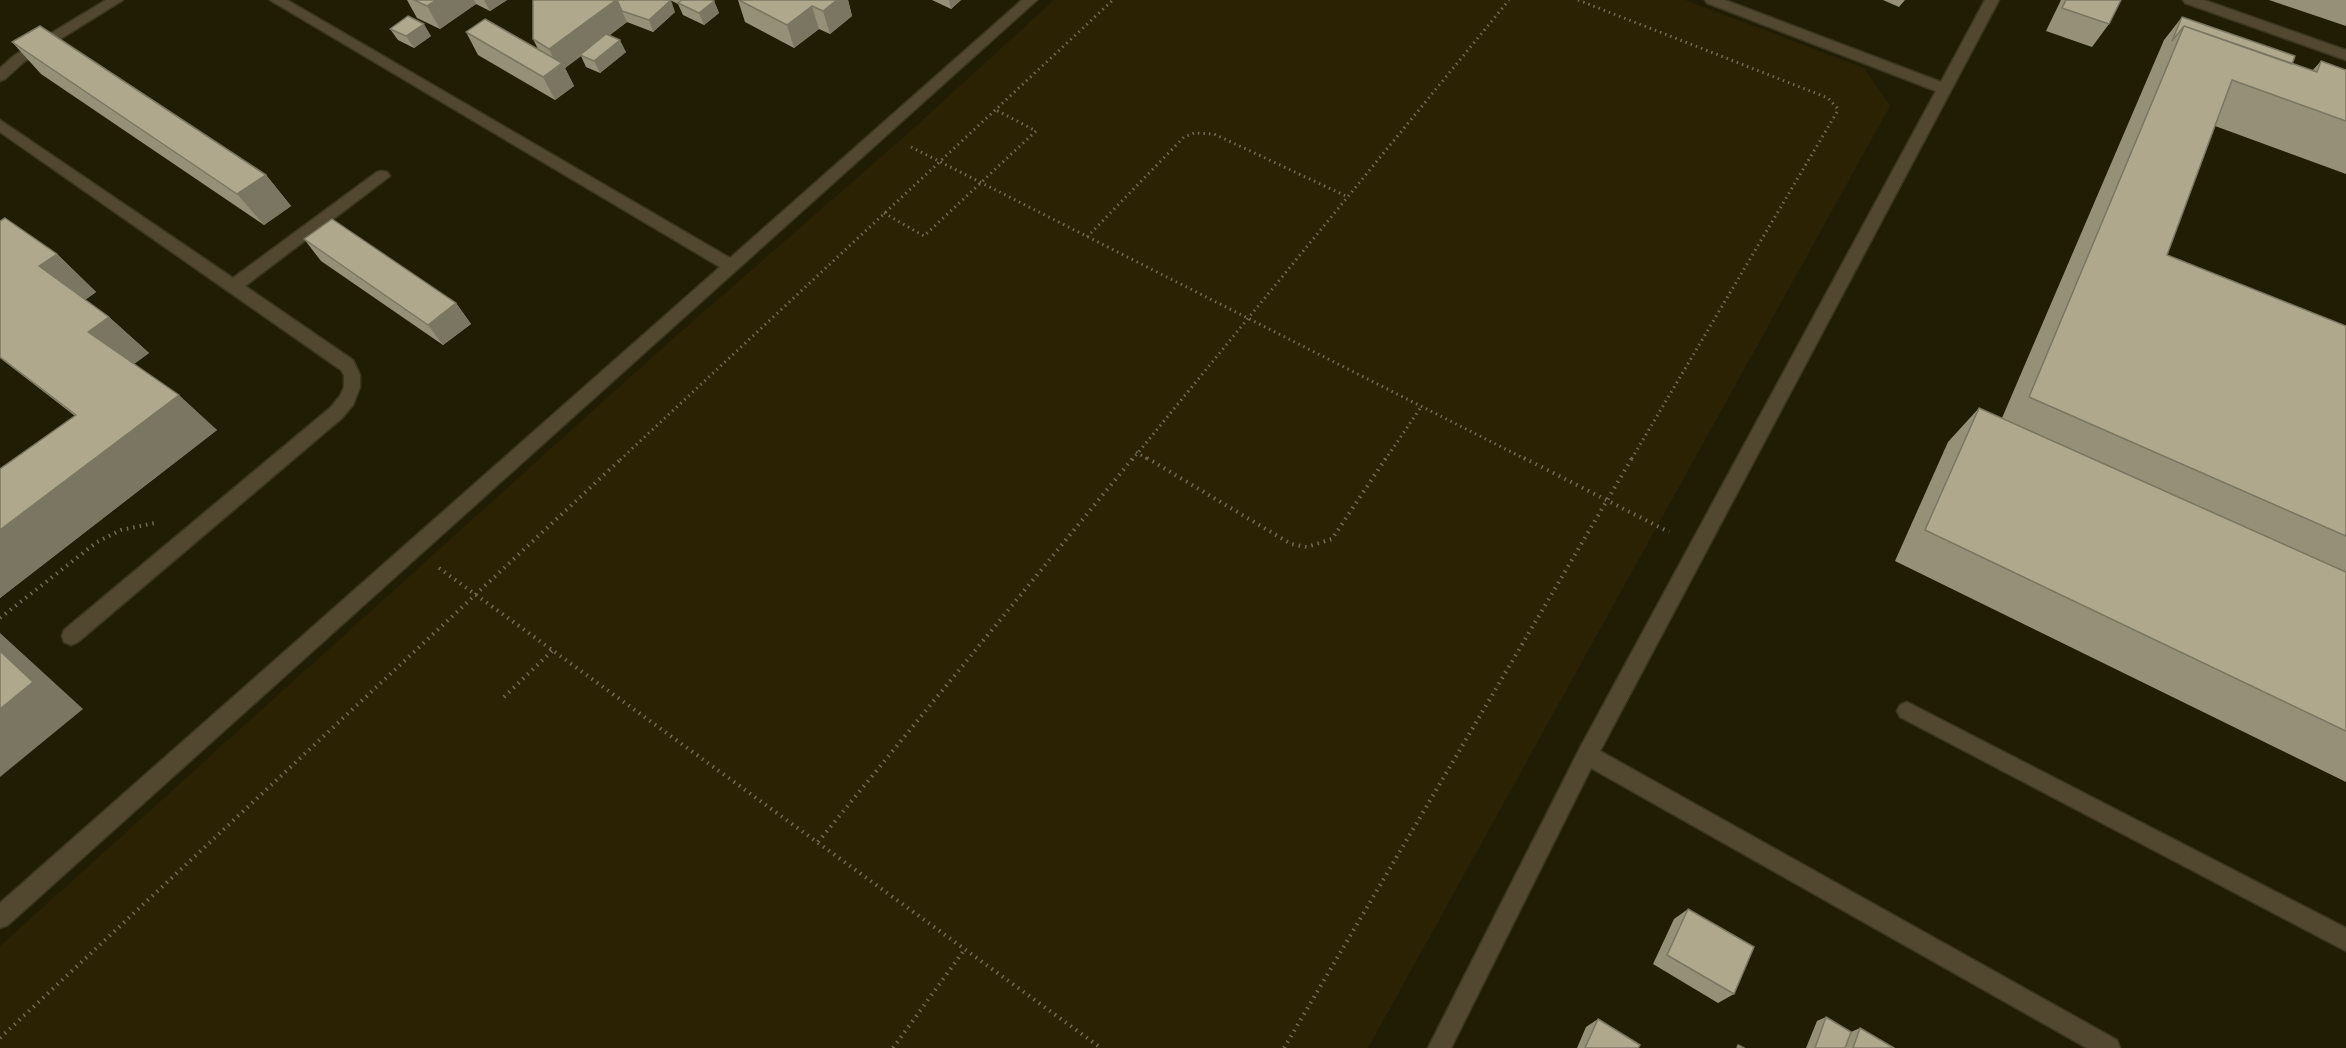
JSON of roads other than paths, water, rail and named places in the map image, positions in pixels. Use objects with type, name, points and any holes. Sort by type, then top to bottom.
[{"type":"street","points":[[0,76],[20,58],[116,0]]},
{"type":"street","points":[[278,0],[731,266]]},
{"type":"street","points":[[0,917],[1030,0]]},
{"type":"street","points":[[1712,0],[1944,89]]},
{"type":"street","points":[[1439,1048],[1587,755],[1992,0]]},
{"type":"street","points":[[2190,0],[2346,55]]},
{"type":"street","points":[[0,125],[347,365],[352,375],[352,387],[347,400],[336,413],[71,636]]},
{"type":"street","points":[[233,287],[382,176]]},
{"type":"street","points":[[1907,711],[2346,940]]},
{"type":"street","points":[[1587,755],[2109,1048]]}]
